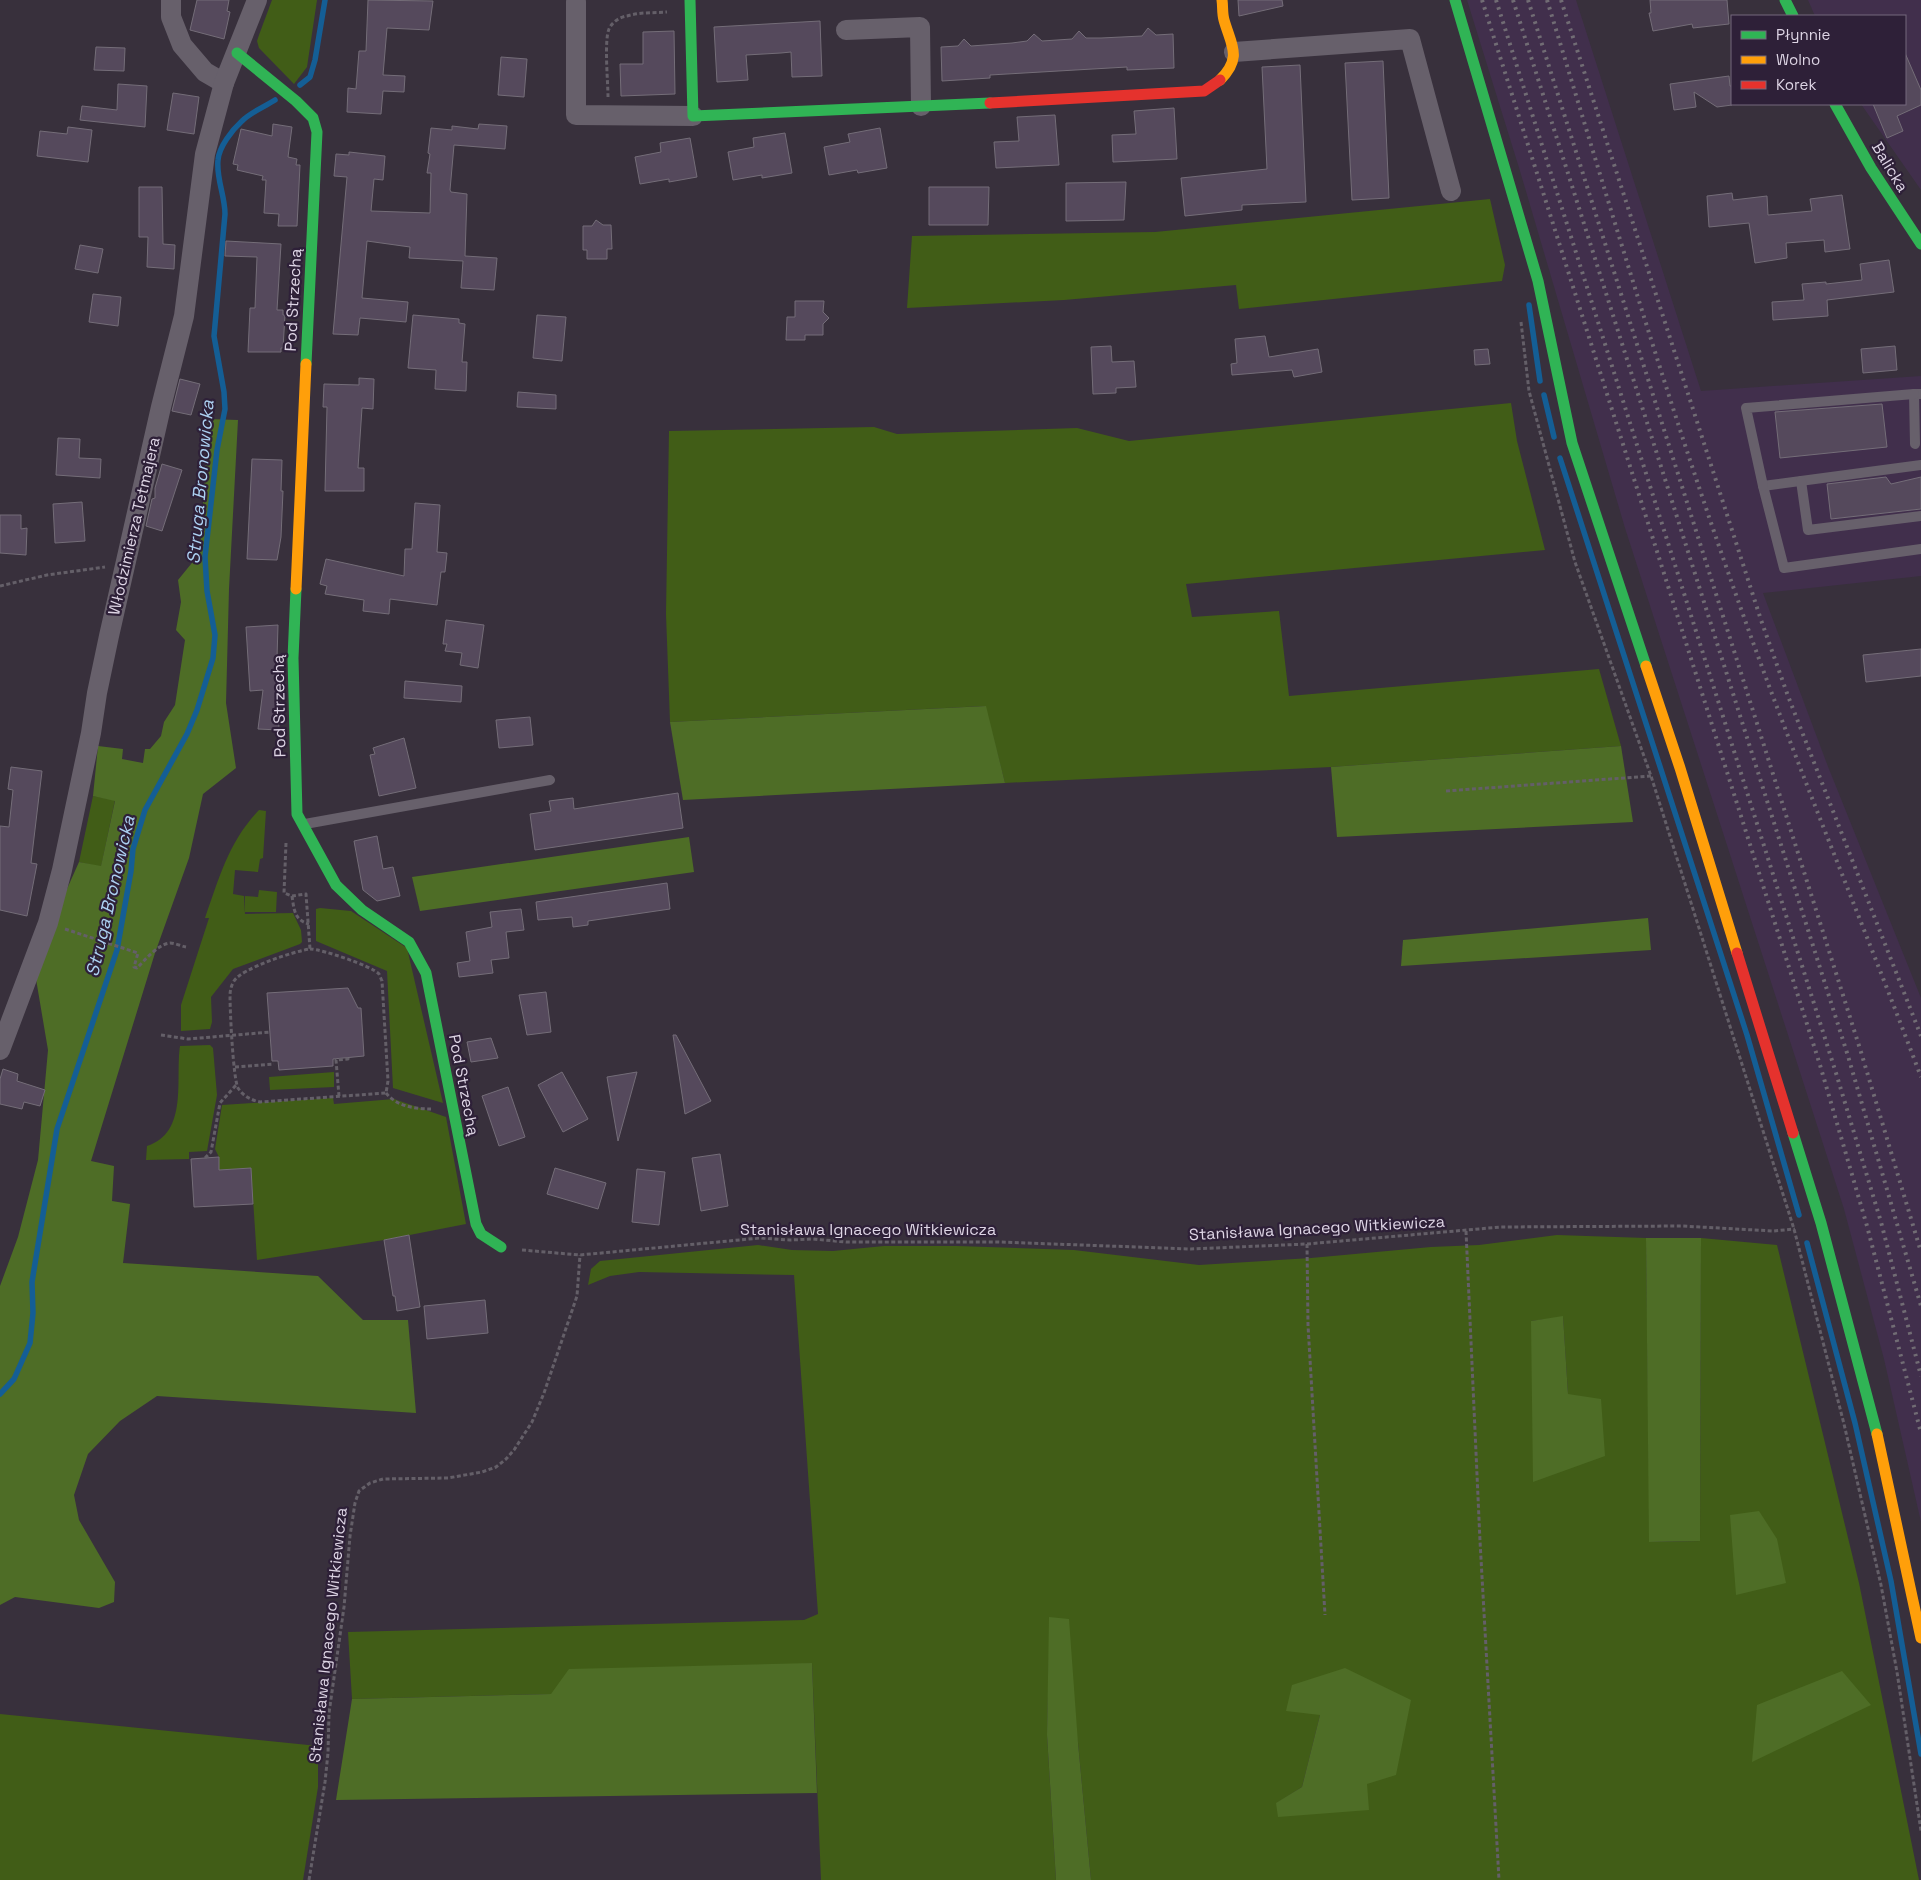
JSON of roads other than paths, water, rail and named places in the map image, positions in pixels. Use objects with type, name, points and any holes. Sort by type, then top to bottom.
[{"type":"street","points":[[171,0],[171,16],[182,45],[205,72],[224,83]]},
{"type":"street","name":"Włodzimierza Tetmajera","points":[[0,1050],[48,923],[74,818],[107,645],[161,407],[184,316],[205,154],[224,83],[257,0]]},
{"type":"street","points":[[576,2],[576,116],[693,116],[1204,91],[1215,86],[1224,78],[1231,66],[1234,52],[1224,18],[1222,0]]},
{"type":"street","points":[[1456,0],[1538,281],[1572,442],[1683,778],[1821,1223],[1872,1410],[1921,1638]]},
{"type":"street","points":[[1785,0],[1792,15]]},
{"type":"street","points":[[690,5],[693,116]]},
{"type":"street","points":[[846,30],[920,27],[921,106]]},
{"type":"street","points":[[1234,52],[1410,39],[1451,191]]},
{"type":"street","name":"Pod Strzechą","points":[[236,53],[296,101],[314,118],[318,132],[293,658],[297,814],[336,885],[362,910],[410,942],[426,973],[476,1224],[481,1234],[501,1247]]},
{"type":"street","name":"Balicka","points":[[1836,105],[1871,168],[1921,244]]},
{"type":"lane","points":[[1915,444],[1917,394],[1746,408],[1784,568],[1921,549]]},
{"type":"lane","points":[[1763,486],[1921,465]]},
{"type":"lane","points":[[1801,481],[1808,530],[1921,516]]},
{"type":"lane","points":[[302,824],[550,780]]},
{"type":"waterway","name":"Struga Bronowicka","points":[[300,85],[310,77],[315,60],[325,0]]},
{"type":"waterway","name":"Struga Bronowicka","points":[[0,1394],[14,1379],[30,1343],[33,1313],[32,1282],[57,1129],[117,950],[133,849],[145,810],[187,734],[197,710],[213,658],[215,635],[207,591],[205,557],[217,450],[225,409],[224,392],[214,336],[225,214],[218,174],[218,160],[223,144],[238,125],[249,115],[275,100]]},
{"type":"waterway","points":[[1529,305],[1540,381]]},
{"type":"waterway","points":[[1544,395],[1554,437]]},
{"type":"waterway","points":[[1560,458],[1747,1035],[1799,1215]]},
{"type":"waterway","points":[[1807,1243],[1855,1423],[1891,1581],[1921,1754]]},
{"type":"railway","points":[[1482,0],[1820,1065],[1867,1226],[1921,1433]]},
{"type":"railway","points":[[1496,0],[1836,1073],[1881,1222],[1921,1376]]},
{"type":"railway","points":[[1513,0],[1848,1056],[1921,1306]]},
{"type":"railway","points":[[1528,0],[1861,1052],[1921,1252]]},
{"type":"railway","points":[[1547,0],[1640,304],[1740,606],[1784,725],[1921,1077]]},
{"type":"railway","points":[[1561,0],[1761,620],[1788,696],[1921,1036]]}]
